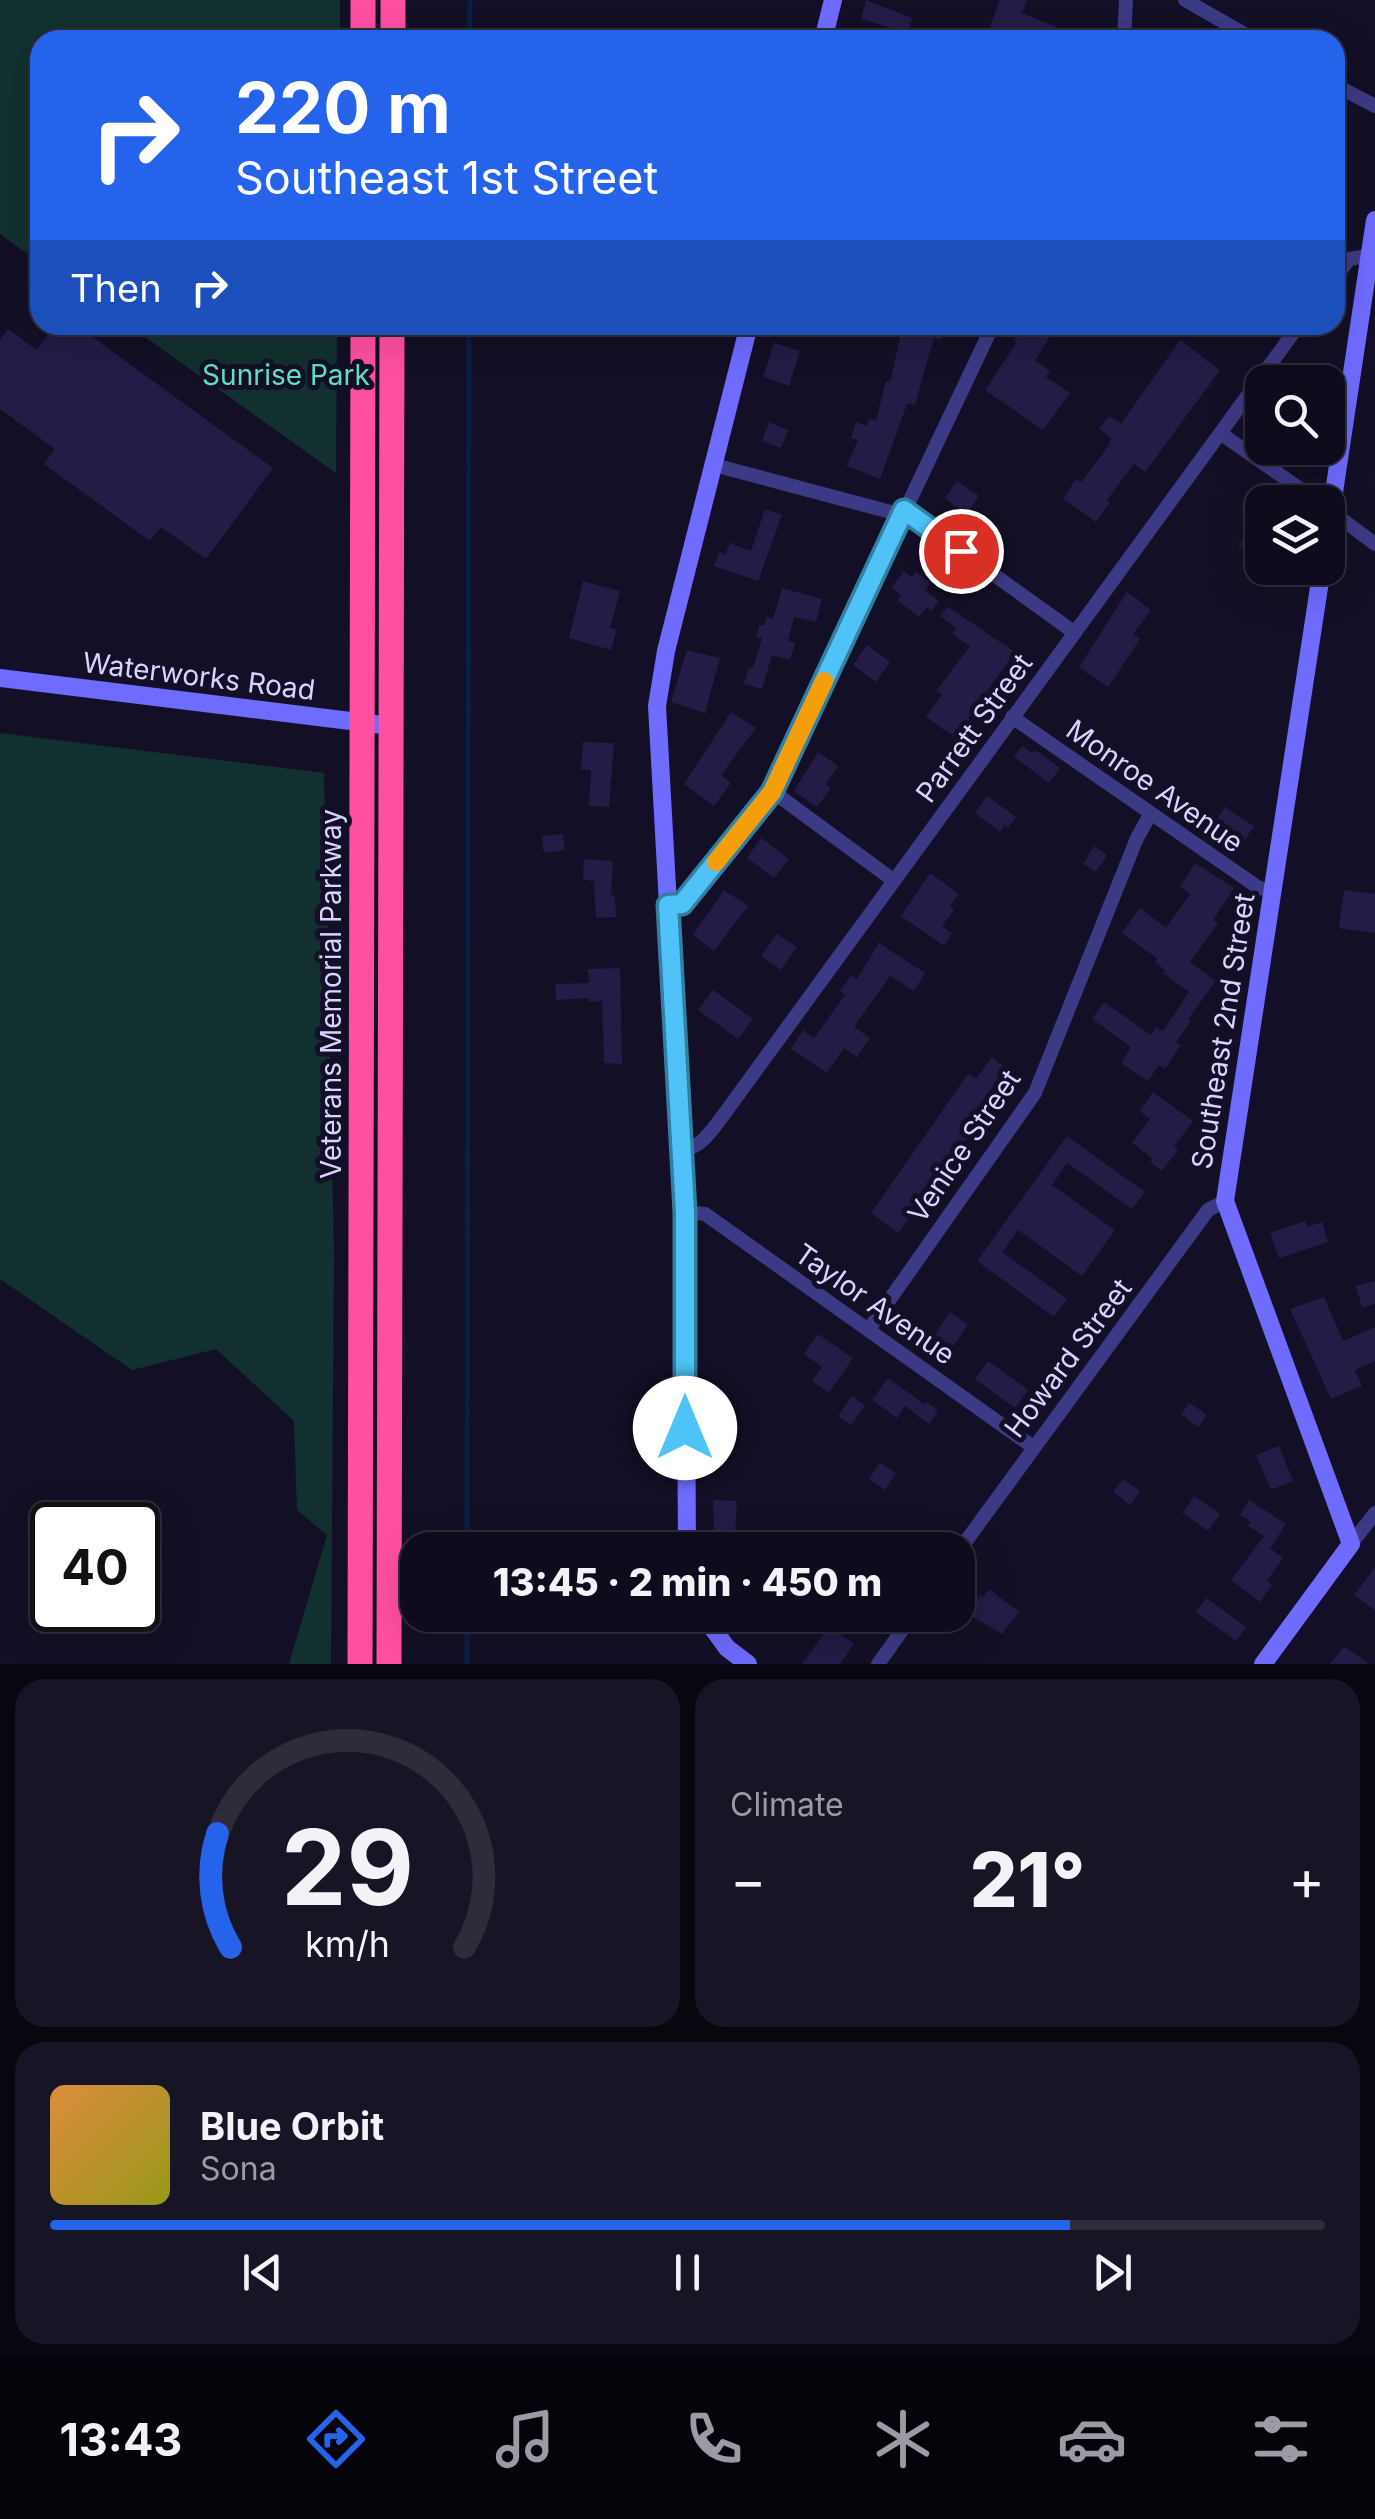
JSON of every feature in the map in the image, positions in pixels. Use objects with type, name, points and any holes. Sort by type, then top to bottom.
[{"type":"highway","points":[[363,0],[363,30]]},
{"type":"highway","points":[[393,0],[393,30]]},
{"type":"highway","name":"Veterans Memorial Parkway","points":[[360,1664],[362,335]]},
{"type":"highway","points":[[389,1664],[392,335]]},
{"type":"street","points":[[826,30],[833,0]]},
{"type":"street","points":[[1124,30],[1126,0]]},
{"type":"street","points":[[1185,0],[1238,30]]},
{"type":"street","points":[[1345,90],[1375,106]]},
{"type":"street","points":[[1331,485],[1369,299],[1369,256],[1375,220]]},
{"type":"street","points":[[1345,265],[1349,260],[1369,256]]},
{"type":"street","points":[[687,1532],[685,1212],[656,723],[658,685],[747,335]]},
{"type":"street","points":[[668,905],[682,904],[772,792],[987,335]]},
{"type":"street","name":"Parrett Street","points":[[682,1150],[692,1149],[722,1117],[1293,335]]},
{"type":"street","points":[[1220,433],[1294,485]]},
{"type":"street","points":[[714,466],[903,512],[1075,633]]},
{"type":"street","points":[[1345,521],[1375,544]]},
{"type":"street","name":"Southeast 2nd Street","points":[[1319,585],[1225,1201],[1351,1544]]},
{"type":"street","name":"Waterworks Road","points":[[0,678],[391,726]]},
{"type":"street","name":"Monroe Avenue","points":[[1012,717],[1259,888],[1272,890]]},
{"type":"street","points":[[772,792],[893,880]]},
{"type":"street","name":"Venice Street","points":[[868,1329],[1035,1092],[1150,814]]},
{"type":"street","name":"Howard Street","points":[[972,1532],[1208,1210],[1225,1201]]},
{"type":"street","name":"Taylor Avenue","points":[[685,1212],[705,1214],[1033,1446]]},
{"type":"street","points":[[1265,1663],[1375,1513]]},
{"type":"street","points":[[715,1632],[727,1648],[748,1664]]},
{"type":"street","points":[[878,1664],[901,1632]]},
{"type":"green space","points":[[0,0],[340,0],[340,30],[30,30],[30,256],[0,234]]},
{"type":"green space","name":"Sunrise Park","points":[[142,335],[337,335],[336,473]]},
{"type":"green space","points":[[0,733],[324,773],[334,1253],[331,1664],[289,1664],[327,1535],[297,1510],[294,1421],[216,1349],[132,1370],[0,1279]]},
{"type":"building","points":[[866,0],[912,18],[909,30],[861,19]]},
{"type":"building","points":[[1000,0],[1027,0],[1022,13],[1064,30],[992,30]]},
{"type":"building","points":[[8,329],[37,350],[48,335],[90,335],[273,468],[206,559],[161,527],[150,541],[44,464],[55,449],[0,409],[0,340]]},
{"type":"building","points":[[901,335],[943,335],[941,340],[934,338],[915,405],[907,404],[880,479],[847,466],[858,440],[851,438],[856,422],[867,426],[869,419],[876,421],[886,381],[890,382]]},
{"type":"building","points":[[1017,335],[1051,335],[1035,360],[1050,371],[1046,377],[1070,393],[1043,430],[985,390],[1017,342],[1014,340]]},
{"type":"building","points":[[1180,340],[1220,370],[1145,472],[1134,464],[1096,522],[1063,499],[1076,479],[1081,482],[1109,445],[1111,438],[1099,429],[1109,416],[1121,424]]},
{"type":"building","points":[[774,343],[800,351],[789,386],[763,377]]},
{"type":"building","points":[[769,422],[788,430],[781,448],[762,441]]},
{"type":"building","points":[[957,481],[979,496],[966,514],[945,498]]},
{"type":"building","points":[[765,509],[782,515],[758,581],[714,566],[719,552],[725,555],[730,543],[751,551]]},
{"type":"building","points":[[904,571],[912,578],[916,572],[930,583],[925,590],[939,601],[919,617],[897,600],[901,595],[892,587]]},
{"type":"building","points":[[583,581],[620,591],[610,628],[617,629],[611,650],[569,638]]},
{"type":"building","points":[[782,588],[822,599],[816,622],[794,617],[788,641],[795,643],[790,660],[772,655],[762,689],[744,684],[762,638],[756,637],[759,625],[764,626],[767,617],[773,619]]},
{"type":"building","points":[[1127,592],[1151,610],[1133,634],[1140,639],[1108,687],[1079,667]]},
{"type":"building","points":[[948,607],[1015,652],[957,738],[926,717],[942,695],[936,691],[970,646],[952,634],[956,628],[940,616]]},
{"type":"building","points":[[867,645],[890,662],[876,682],[853,665]]},
{"type":"building","points":[[687,650],[720,658],[705,713],[671,702]]},
{"type":"building","points":[[731,712],[756,728],[721,775],[731,783],[714,806],[684,784]]},
{"type":"building","points":[[583,742],[614,743],[609,807],[589,806],[591,770],[581,770]]},
{"type":"building","points":[[1022,746],[1032,753],[1035,750],[1060,768],[1049,783],[1014,757]]},
{"type":"building","points":[[818,752],[838,766],[826,784],[831,788],[817,807],[794,791]]},
{"type":"building","points":[[987,796],[1016,817],[1000,832],[975,813]]},
{"type":"building","points":[[1225,807],[1254,826],[1239,849],[1210,830]]},
{"type":"building","points":[[563,834],[565,850],[544,853],[542,836]]},
{"type":"building","points":[[761,838],[789,859],[774,878],[747,858]]},
{"type":"building","points":[[1094,846],[1107,855],[1096,872],[1083,864]]},
{"type":"building","points":[[584,859],[613,861],[611,896],[615,895],[616,917],[596,918],[594,881],[583,880]]},
{"type":"building","points":[[1195,863],[1234,888],[1213,920],[1218,923],[1190,962],[1216,981],[1188,1019],[1191,1021],[1176,1042],[1181,1045],[1165,1069],[1159,1065],[1148,1081],[1121,1063],[1131,1047],[1092,1019],[1104,1002],[1151,1035],[1156,1027],[1163,1031],[1189,992],[1163,973],[1165,970],[1155,962],[1158,959],[1122,933],[1140,908],[1166,928],[1190,894],[1180,887]]},
{"type":"building","points":[[930,873],[959,894],[950,906],[954,910],[942,926],[952,933],[944,946],[901,916]]},
{"type":"building","points":[[724,890],[748,906],[714,951],[693,935]]},
{"type":"building","points":[[1344,890],[1375,894],[1375,933],[1339,928]]},
{"type":"building","points":[[777,934],[797,947],[781,970],[761,956]]},
{"type":"building","points":[[879,943],[925,973],[914,991],[890,976],[854,1027],[870,1038],[857,1057],[844,1048],[827,1073],[791,1049],[803,1030],[814,1038],[845,995],[840,991],[851,975],[857,979]]},
{"type":"building","points":[[620,968],[622,1064],[604,1063],[602,1001],[556,1000],[555,984],[589,983],[588,969]]},
{"type":"building","points":[[713,990],[753,1019],[738,1039],[698,1010]]},
{"type":"building","points":[[992,1057],[1006,1068],[975,1112],[983,1118],[898,1233],[871,1213],[968,1074],[976,1079]]},
{"type":"building","points":[[1153,1092],[1193,1121],[1162,1171],[1132,1143],[1150,1119],[1140,1111]]},
{"type":"building","points":[[1067,1136],[1145,1192],[1132,1209],[1067,1163],[1052,1185],[1115,1230],[1082,1276],[1018,1230],[1002,1252],[1067,1299],[1054,1317],[977,1261]]},
{"type":"building","points":[[1305,1221],[1307,1227],[1322,1222],[1328,1242],[1279,1258],[1270,1233]]},
{"type":"building","points":[[1375,1281],[1375,1304],[1362,1308],[1356,1286]]},
{"type":"building","points":[[1324,1297],[1343,1341],[1375,1327],[1375,1361],[1355,1370],[1362,1386],[1331,1399],[1290,1309]]},
{"type":"building","points":[[950,1312],[968,1325],[949,1352],[931,1340]]},
{"type":"building","points":[[818,1334],[853,1358],[829,1393],[812,1381],[822,1367],[804,1354]]},
{"type":"building","points":[[988,1361],[1028,1390],[1015,1408],[975,1379]]},
{"type":"building","points":[[888,1378],[938,1410],[929,1424],[905,1406],[897,1418],[872,1400]]},
{"type":"building","points":[[852,1396],[865,1406],[851,1425],[838,1416]]},
{"type":"building","points":[[1190,1403],[1207,1415],[1198,1427],[1181,1414]]},
{"type":"building","points":[[1279,1446],[1293,1481],[1271,1490],[1256,1455]]},
{"type":"building","points":[[880,1463],[896,1473],[885,1490],[869,1479]]},
{"type":"building","points":[[1123,1479],[1140,1491],[1130,1505],[1113,1492]]},
{"type":"building","points":[[1194,1496],[1220,1514],[1208,1531],[1183,1513]]},
{"type":"building","points":[[713,1500],[737,1501],[735,1532],[714,1532]]},
{"type":"building","points":[[1249,1500],[1286,1524],[1270,1548],[1283,1558],[1267,1581],[1272,1585],[1260,1602],[1231,1580],[1264,1536],[1248,1526],[1251,1522],[1240,1515]]},
{"type":"building","points":[[1375,1567],[1375,1610],[1354,1595]]},
{"type":"building","points":[[989,1589],[1019,1612],[1002,1634],[975,1618],[975,1601],[980,1595],[983,1597]]},
{"type":"building","points":[[1206,1598],[1246,1627],[1236,1641],[1196,1612]]},
{"type":"building","points":[[825,1632],[836,1632],[854,1644],[840,1664],[802,1664]]},
{"type":"building","points":[[1344,1646],[1369,1664],[1330,1664]]},
{"type":"waterway","points":[[470,0],[470,30]]},
{"type":"waterway","points":[[467,1532],[469,335]]},
{"type":"waterway","points":[[467,1632],[467,1664]]},
{"type":"slow traffic","points":[[716,862],[772,792],[824,681]]},
{"type":"route","points":[[685,1428],[685,1212],[668,905],[682,904],[772,792],[904,510],[961,551]]}]
